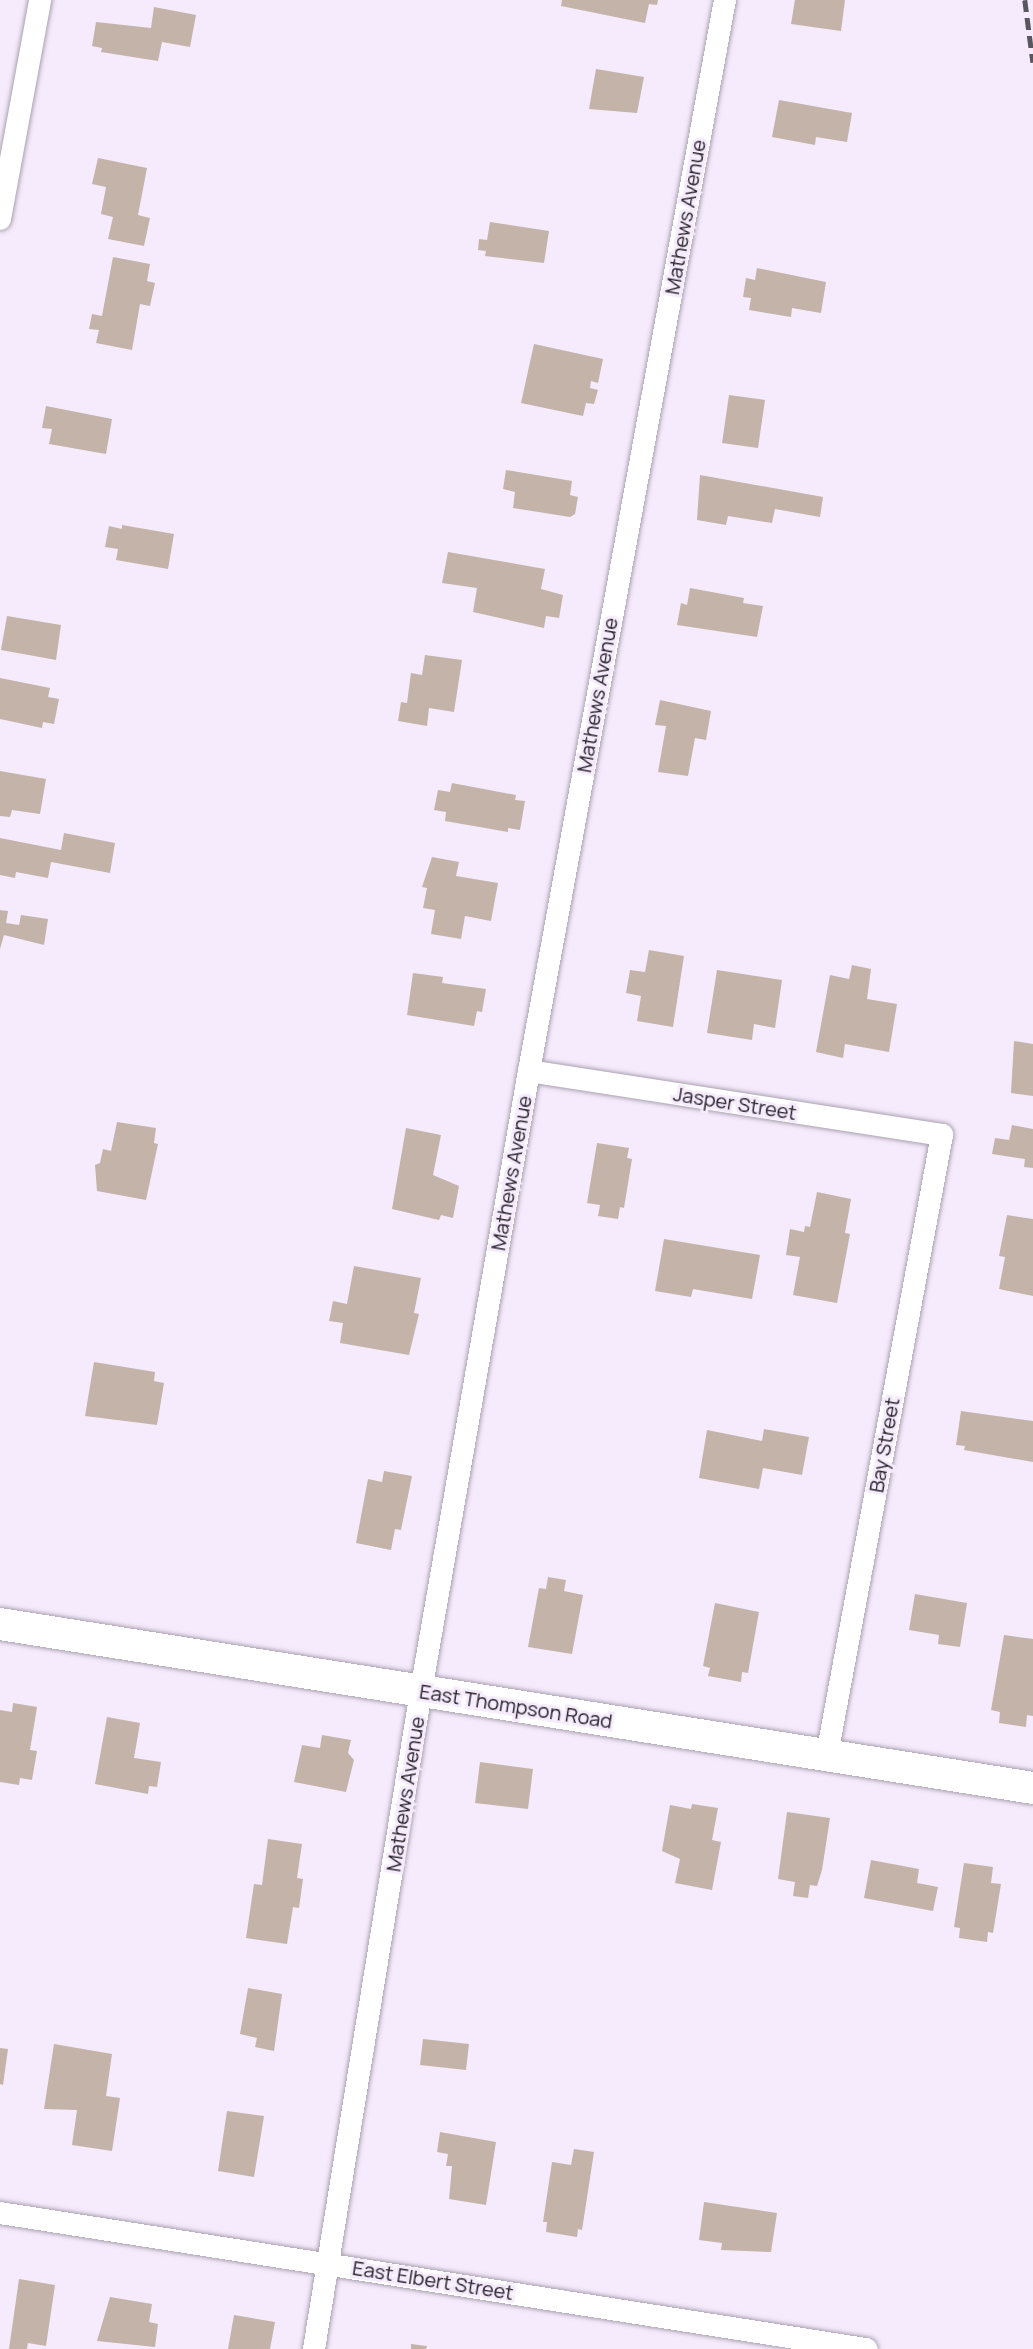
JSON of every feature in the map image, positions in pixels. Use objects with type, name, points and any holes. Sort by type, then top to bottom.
[{"type":"main road","name":"East Thompson Road","points":[[0,1624],[1033,1788]]},
{"type":"street","points":[[0,219],[40,0]]},
{"type":"street","name":"Mathews Avenue","points":[[314,2349],[330,2264],[421,1691],[529,1071],[724,0]]},
{"type":"street","name":"Jasper Street","points":[[529,1071],[942,1135]]},
{"type":"street","name":"Bay Street","points":[[827,1755],[942,1135]]},
{"type":"street","name":"East Elbert Street","points":[[0,2213],[866,2349]]},
{"type":"building","points":[[562,0],[658,0],[657,5],[649,4],[645,23],[561,6]]},
{"type":"building","points":[[795,0],[845,0],[841,31],[791,24]]},
{"type":"building","points":[[154,7],[196,15],[190,47],[162,42],[158,61],[101,52],[102,48],[92,46],[96,22],[151,28]]},
{"type":"building","points":[[596,69],[644,77],[637,113],[589,109]]},
{"type":"building","points":[[779,100],[852,113],[847,142],[816,137],[815,145],[772,137]]},
{"type":"building","points":[[98,158],[147,168],[138,215],[150,218],[144,246],[108,239],[113,217],[101,214],[106,187],[92,184]]},
{"type":"building","points":[[490,222],[549,231],[544,263],[485,256],[486,251],[478,250],[479,239],[487,240]]},
{"type":"building","points":[[113,257],[150,264],[147,281],[155,283],[150,306],[140,304],[132,350],[96,343],[99,330],[89,329],[92,314],[102,316]]},
{"type":"building","points":[[757,268],[826,282],[821,313],[792,308],[791,317],[749,310],[751,298],[743,297],[746,278],[755,280]]},
{"type":"building","points":[[534,344],[603,359],[598,383],[591,381],[590,388],[598,390],[594,404],[586,403],[583,416],[521,403]]},
{"type":"building","points":[[729,395],[765,400],[758,448],[722,443]]},
{"type":"building","points":[[46,406],[112,419],[106,454],[49,444],[52,429],[42,428]]},
{"type":"building","points":[[506,470],[572,481],[570,495],[578,497],[575,514],[570,517],[513,508],[515,492],[503,489]]},
{"type":"building","points":[[700,475],[823,497],[820,517],[775,509],[772,523],[728,516],[726,525],[697,520]]},
{"type":"building","points":[[122,525],[174,534],[168,569],[116,560],[118,549],[105,547],[109,526],[122,529]]},
{"type":"building","points":[[448,552],[545,569],[541,589],[563,595],[559,618],[546,616],[544,628],[473,612],[477,588],[442,583]]},
{"type":"building","points":[[690,588],[744,598],[743,603],[763,606],[757,637],[677,625],[681,603],[687,605]]},
{"type":"building","points":[[7,616],[61,625],[56,660],[1,650]]},
{"type":"building","points":[[425,655],[462,660],[454,712],[429,708],[427,726],[398,721],[401,702],[407,703],[411,673],[422,675]]},
{"type":"building","points":[[0,678],[50,688],[48,697],[59,699],[54,724],[43,722],[42,728],[0,719]]},
{"type":"building","points":[[660,700],[711,711],[706,740],[695,738],[688,776],[658,772],[666,726],[655,725]]},
{"type":"building","points":[[0,771],[46,779],[40,814],[12,810],[10,817],[0,816]]},
{"type":"building","points":[[452,783],[516,795],[515,800],[525,801],[520,830],[508,828],[508,832],[445,821],[446,812],[434,810],[438,790],[450,792]]},
{"type":"building","points":[[64,833],[115,843],[110,873],[51,862],[48,878],[16,872],[15,878],[0,875],[0,838],[61,850]]},
{"type":"building","points":[[432,857],[459,862],[456,876],[498,883],[491,921],[465,916],[461,939],[431,934],[435,910],[423,908],[427,888],[422,887]]},
{"type":"building","points":[[0,910],[8,911],[6,923],[19,925],[21,915],[48,919],[44,945],[4,935],[0,949]]},
{"type":"building","points":[[649,950],[684,956],[673,1027],[637,1021],[641,996],[626,993],[630,970],[645,972]]},
{"type":"building","points":[[852,965],[871,969],[867,999],[897,1004],[889,1052],[845,1044],[843,1058],[816,1052],[830,975],[849,979]]},
{"type":"building","points":[[717,970],[782,980],[775,1028],[754,1024],[752,1040],[707,1033]]},
{"type":"building","points":[[413,973],[443,977],[442,983],[486,989],[482,1012],[477,1011],[474,1026],[407,1015]]},
{"type":"building","points":[[1014,1041],[1033,1044],[1033,1096],[1011,1093]]},
{"type":"building","points":[[117,1122],[156,1128],[154,1143],[158,1144],[146,1200],[97,1191],[95,1165],[100,1163],[103,1149],[111,1151]]},
{"type":"building","points":[[1012,1125],[1033,1129],[1033,1168],[1024,1167],[1025,1159],[992,1154],[995,1138],[1009,1140]]},
{"type":"building","points":[[406,1128],[441,1135],[433,1175],[459,1186],[453,1218],[441,1215],[439,1220],[392,1209]]},
{"type":"building","points":[[597,1143],[629,1148],[627,1158],[632,1159],[624,1208],[620,1207],[618,1219],[598,1216],[600,1205],[587,1203]]},
{"type":"building","points":[[817,1192],[851,1199],[845,1233],[850,1234],[837,1303],[793,1295],[800,1257],[786,1255],[790,1229],[804,1232],[805,1226],[810,1227]]},
{"type":"building","points":[[1007,1215],[1033,1219],[1033,1296],[999,1289],[1005,1257],[999,1256]]},
{"type":"building","points":[[664,1239],[760,1255],[752,1299],[693,1289],[691,1297],[655,1291]]},
{"type":"building","points":[[354,1266],[421,1278],[414,1313],[419,1314],[409,1355],[340,1343],[343,1323],[329,1321],[333,1301],[347,1304]]},
{"type":"building","points":[[94,1362],[155,1372],[154,1381],[164,1383],[157,1425],[85,1416]]},
{"type":"building","points":[[961,1411],[1033,1421],[1033,1462],[964,1450],[965,1446],[956,1445]]},
{"type":"building","points":[[764,1429],[809,1437],[802,1475],[763,1468],[759,1489],[699,1478],[707,1430],[762,1441]]},
{"type":"building","points":[[384,1471],[412,1476],[401,1530],[395,1529],[391,1550],[356,1543],[368,1479],[382,1482]]},
{"type":"building","points":[[548,1577],[566,1580],[564,1591],[583,1595],[572,1654],[528,1647],[539,1588],[546,1589]]},
{"type":"building","points":[[915,1594],[967,1603],[960,1647],[938,1644],[939,1635],[909,1630]]},
{"type":"building","points":[[715,1603],[759,1612],[748,1673],[742,1672],[741,1682],[708,1676],[710,1668],[703,1666]]},
{"type":"building","points":[[1004,1635],[1033,1639],[1033,1716],[1027,1715],[1026,1727],[999,1723],[1000,1712],[991,1710]]},
{"type":"building","points":[[13,1703],[37,1707],[30,1750],[37,1751],[32,1780],[20,1778],[19,1785],[0,1782],[0,1710],[12,1712]]},
{"type":"building","points":[[107,1717],[140,1723],[134,1758],[161,1762],[157,1787],[149,1786],[148,1794],[95,1784]]},
{"type":"building","points":[[322,1735],[351,1740],[348,1753],[354,1760],[346,1792],[294,1782],[302,1745],[320,1748]]},
{"type":"building","points":[[480,1762],[533,1769],[528,1809],[475,1803]]},
{"type":"building","points":[[692,1804],[718,1808],[712,1840],[721,1842],[712,1890],[675,1883],[680,1859],[662,1851],[670,1805],[691,1809]]},
{"type":"building","points":[[787,1812],[830,1818],[822,1870],[817,1886],[810,1885],[808,1898],[793,1896],[795,1882],[778,1879]]},
{"type":"building","points":[[268,1839],[302,1844],[297,1878],[303,1879],[299,1908],[293,1907],[287,1944],[246,1938],[254,1884],[262,1885]]},
{"type":"building","points":[[871,1860],[919,1869],[917,1883],[938,1887],[933,1911],[864,1898]]},
{"type":"building","points":[[964,1863],[993,1867],[991,1883],[1001,1884],[993,1933],[988,1932],[987,1942],[959,1938],[960,1928],[954,1927]]},
{"type":"building","points":[[248,1988],[282,1994],[274,2051],[255,2047],[257,2038],[240,2034]]},
{"type":"building","points":[[423,2039],[469,2044],[466,2070],[420,2065]]},
{"type":"building","points":[[54,2044],[112,2054],[106,2096],[120,2098],[112,2151],[72,2145],[77,2110],[44,2109]]},
{"type":"building","points":[[0,2048],[8,2049],[3,2085],[0,2084]]},
{"type":"building","points":[[227,2111],[264,2116],[254,2177],[218,2171]]},
{"type":"building","points":[[440,2132],[496,2142],[486,2205],[449,2199],[452,2166],[446,2166],[448,2154],[437,2152]]},
{"type":"building","points":[[574,2149],[594,2152],[582,2230],[578,2229],[577,2237],[546,2232],[547,2222],[543,2222],[552,2162],[571,2165]]},
{"type":"building","points":[[704,2202],[777,2213],[771,2252],[721,2250],[722,2243],[699,2240]]},
{"type":"building","points":[[19,2279],[55,2285],[46,2346],[28,2343],[27,2349],[9,2349]]},
{"type":"building","points":[[110,2297],[152,2304],[149,2322],[158,2324],[155,2347],[97,2341]]},
{"type":"building","points":[[234,2315],[275,2322],[270,2349],[228,2349]]},
{"type":"building","points":[[411,2344],[427,2346],[426,2349],[411,2349]]},
{"type":"railway","points":[[1025,0],[1033,62]]}]
